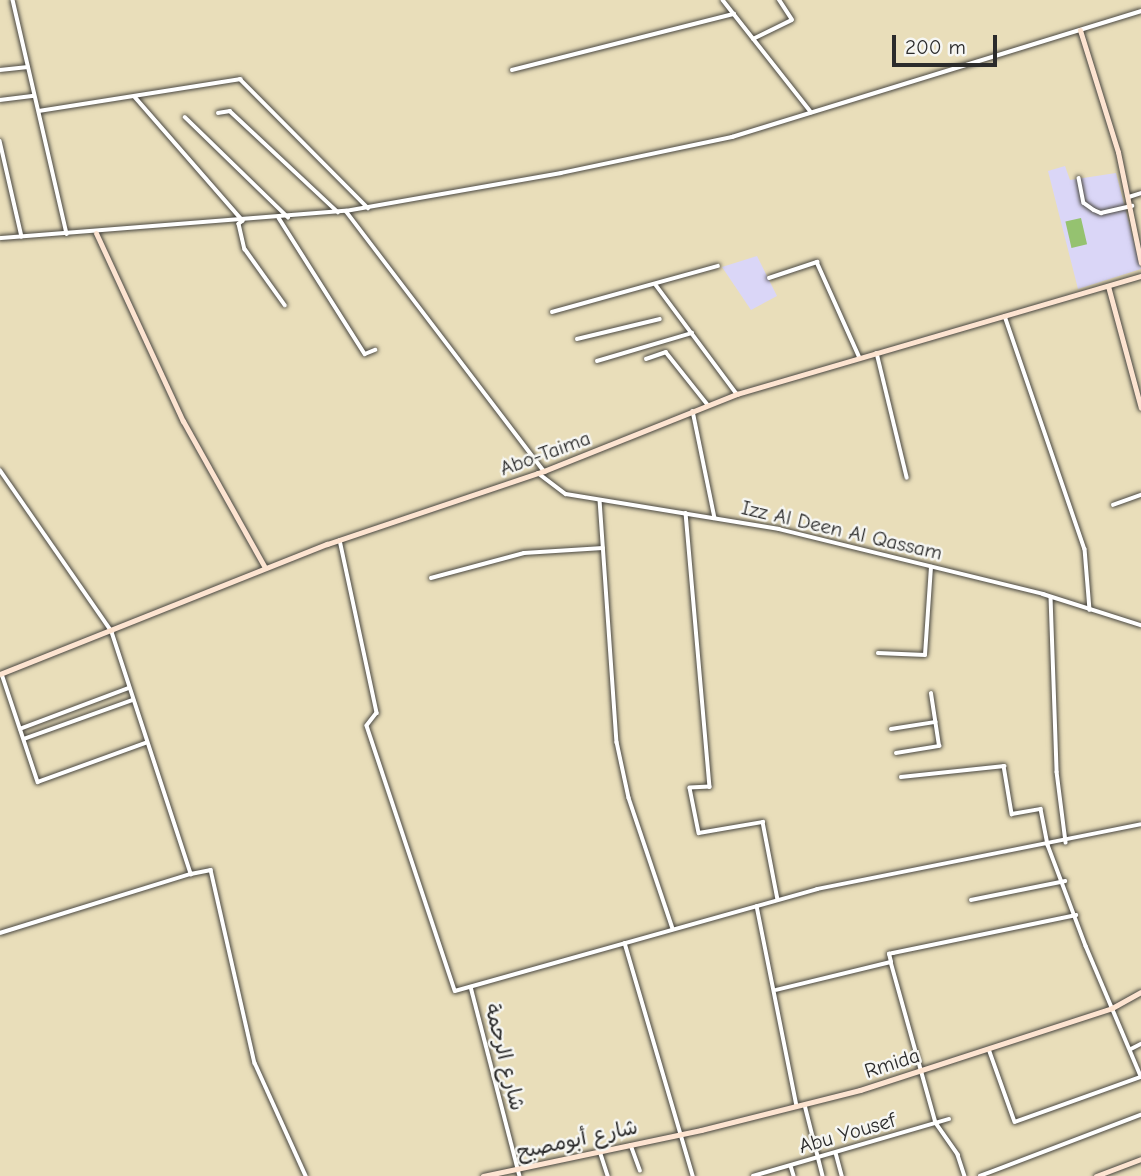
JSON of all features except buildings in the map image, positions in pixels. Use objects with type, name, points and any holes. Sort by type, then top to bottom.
[{"type":"street","points":[[13,0],[67,234]]},
{"type":"street","points":[[723,0],[811,111]]},
{"type":"street","points":[[753,39],[792,20],[779,0]]},
{"type":"street","points":[[0,238],[96,233],[346,211],[651,155],[732,137],[1141,11]]},
{"type":"street","points":[[512,70],[734,14]]},
{"type":"street","points":[[1080,30],[1138,221],[1141,263]]},
{"type":"street","points":[[0,70],[29,67]]},
{"type":"street","points":[[38,111],[240,79],[368,208]]},
{"type":"street","points":[[0,100],[34,96]]},
{"type":"street","points":[[135,97],[243,220]]},
{"type":"street","points":[[218,113],[230,111],[338,212]]},
{"type":"street","points":[[185,117],[288,217]]},
{"type":"street","points":[[0,141],[22,237]]},
{"type":"street","points":[[1079,178],[1084,203],[1094,210],[1101,213],[1132,206]]},
{"type":"street","points":[[1129,197],[1141,193]]},
{"type":"street","name":"Izz Al Deen Al Qassam","points":[[346,211],[541,472],[566,494],[779,529],[1051,597],[1141,625]]},
{"type":"street","points":[[279,218],[365,354],[376,350]]},
{"type":"street","points":[[243,220],[239,224],[244,249],[285,305]]},
{"type":"street","points":[[96,233],[183,421],[265,568]]},
{"type":"street","points":[[769,278],[817,262],[860,358]]},
{"type":"street","points":[[552,312],[718,266]]},
{"type":"street","name":"Abo-Taima","points":[[1,674],[112,632],[265,568],[541,472],[737,394],[1141,276]]},
{"type":"street","points":[[656,285],[737,394]]},
{"type":"street","points":[[1108,285],[1141,408]]},
{"type":"street","points":[[1005,316],[1085,549],[1090,610]]},
{"type":"street","points":[[577,339],[660,319]]},
{"type":"street","points":[[597,361],[692,333]]},
{"type":"street","points":[[646,359],[666,352],[708,405]]},
{"type":"street","points":[[877,353],[908,477]]},
{"type":"street","points":[[694,411],[715,518]]},
{"type":"street","points":[[0,470],[112,632],[145,744],[191,874]]},
{"type":"street","points":[[1113,505],[1141,495]]},
{"type":"street","points":[[600,500],[617,742],[629,798],[673,929]]},
{"type":"street","points":[[686,513],[709,748],[710,787],[690,788],[699,833],[763,822],[778,900]]},
{"type":"street","points":[[340,540],[377,713],[367,726],[455,991],[864,878],[1066,842],[1141,824]]},
{"type":"street","points":[[431,578],[524,553],[603,548]]},
{"type":"street","points":[[878,653],[925,655],[931,567]]},
{"type":"street","points":[[1051,597],[1057,772],[1066,842]]},
{"type":"street","points":[[1,674],[38,782],[145,744]]},
{"type":"street","points":[[20,729],[129,688]]},
{"type":"street","points":[[896,753],[939,746],[931,694]]},
{"type":"street","points":[[24,739],[133,700]]},
{"type":"street","points":[[891,729],[935,722]]},
{"type":"street","points":[[901,777],[1004,766],[1012,814],[1041,809],[1048,845],[1065,881],[1141,1077],[1015,1122],[988,1047]]},
{"type":"street","points":[[0,933],[211,870],[255,1063],[306,1176]]},
{"type":"street","points":[[971,900],[1065,881]]},
{"type":"street","points":[[757,906],[776,990],[797,1107]]},
{"type":"street","points":[[965,1176],[958,1155],[936,1123],[889,954],[1076,915]]},
{"type":"street","points":[[625,943],[693,1176]]},
{"type":"street","points":[[776,990],[891,962]]},
{"type":"street","name":"شارع الرحمة","points":[[471,987],[520,1176]]},
{"type":"street","name":"Rmida","points":[[679,1135],[805,1105],[920,1071],[1112,1008],[1141,992]]},
{"type":"street","points":[[1130,1049],[1141,1044]]},
{"type":"street","points":[[805,1105],[823,1176]]},
{"type":"street","points":[[980,1176],[1141,1115]]},
{"type":"street","name":"Abu Yousef","points":[[753,1176],[769,1174],[777,1169],[949,1119]]},
{"type":"street","name":"شارع أبومصبح","points":[[483,1176],[679,1135]]},
{"type":"street","points":[[631,1143],[640,1170]]},
{"type":"street","points":[[600,1151],[608,1176]]},
{"type":"street","points":[[836,1153],[842,1176]]},
{"type":"street","points":[[1097,1176],[1141,1159]]},
{"type":"street","points":[[791,1166],[794,1176]]},
{"type":"street","points":[[777,1169],[779,1176]]},
{"type":"shaded area","points":[[1065,166],[1070,180],[1116,173],[1141,269],[1078,289],[1048,171]]},
{"type":"shaded area","points":[[757,256],[777,296],[751,310],[722,267]]},
{"type":"green space","points":[[1081,218],[1087,244],[1071,248],[1065,222]]}]
